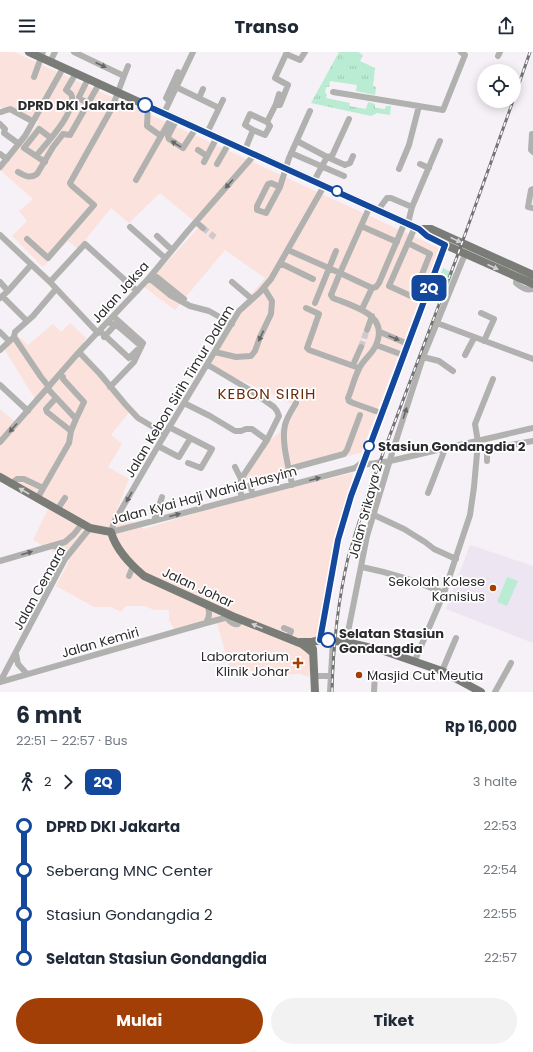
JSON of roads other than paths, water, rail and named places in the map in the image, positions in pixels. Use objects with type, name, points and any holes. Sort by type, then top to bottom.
[{"type":"main road","points":[[28,52],[42,55],[50,62],[378,210],[412,225],[431,229],[533,275]]},
{"type":"main road","points":[[412,225],[427,236],[445,245],[533,284]]},
{"type":"main road","name":"Jalan Kyai Haji Wahid Hasyim","points":[[0,477],[86,526],[111,532]]},
{"type":"main road","name":"Jalan Johar","points":[[111,532],[114,543],[133,566],[144,576],[206,604],[230,617],[306,646],[313,653]]},
{"type":"main road","name":"Jalan Johar","points":[[291,640],[312,642],[320,640],[346,642],[384,651],[442,670],[481,692]]},
{"type":"main road","points":[[316,692],[313,653],[316,643],[320,640]]},
{"type":"street","points":[[50,62],[55,52]]},
{"type":"street","points":[[74,52],[124,76]]},
{"type":"street","points":[[164,113],[193,52]]},
{"type":"street","points":[[276,104],[280,105],[288,85],[275,78],[286,53],[300,60],[305,52]]},
{"type":"street","points":[[333,92],[443,110],[465,55],[460,52]]},
{"type":"street","points":[[34,77],[42,55]]},
{"type":"street","points":[[27,239],[48,258],[94,205],[70,183],[112,108],[128,66]]},
{"type":"street","points":[[0,167],[18,144],[64,68]]},
{"type":"street","points":[[169,101],[166,98],[178,72]]},
{"type":"street","points":[[36,156],[51,138],[71,108],[71,94],[66,90],[76,73]]},
{"type":"street","points":[[88,79],[79,97],[88,103]]},
{"type":"street","points":[[18,172],[29,177],[33,177],[45,162],[53,147],[63,134],[70,135],[99,84]]},
{"type":"street","points":[[176,87],[219,108]]},
{"type":"street","points":[[199,98],[203,89]]},
{"type":"street","points":[[267,122],[280,94]]},
{"type":"street","points":[[207,133],[223,100]]},
{"type":"street","points":[[148,106],[147,126],[161,136]]},
{"type":"street","points":[[399,168],[406,157],[419,106]]},
{"type":"street","points":[[0,120],[3,114],[1,112],[10,109],[32,122]]},
{"type":"street","points":[[280,187],[271,183],[268,184],[257,206],[257,210],[266,213],[280,187],[291,153],[310,111]]},
{"type":"street","points":[[250,114],[267,122],[270,126],[265,135],[254,130],[244,125],[250,114]]},
{"type":"street","points":[[136,180],[161,136],[175,118]]},
{"type":"street","points":[[175,118],[168,136],[170,140],[183,148],[196,128]]},
{"type":"street","points":[[314,181],[327,157],[332,156],[349,119]]},
{"type":"street","points":[[0,124],[5,129],[4,133],[18,144]]},
{"type":"street","points":[[45,162],[24,148],[39,129],[51,138]]},
{"type":"street","points":[[245,150],[254,130]]},
{"type":"street","points":[[532,134],[533,152]]},
{"type":"street","points":[[204,162],[218,138]]},
{"type":"street","points":[[297,141],[345,165],[350,163],[353,156]]},
{"type":"street","points":[[408,243],[430,254],[413,297],[389,286],[408,243],[412,225],[412,207],[440,141]]},
{"type":"street","points":[[216,164],[229,143]]},
{"type":"street","points":[[198,150],[207,156]]},
{"type":"street","points":[[291,153],[344,176]]},
{"type":"street","points":[[0,154],[7,159]]},
{"type":"street","name":"Jalan Jaksa","points":[[0,442],[28,410],[62,376],[80,352],[99,332],[111,324],[114,317],[255,154]]},
{"type":"street","points":[[420,164],[429,168]]},
{"type":"street","name":"Jalan Kebon Sirih Timur Dalam","points":[[111,532],[114,522],[169,427],[239,311],[264,288],[288,250],[324,186]]},
{"type":"street","points":[[533,189],[531,190],[528,207],[533,208]]},
{"type":"street","points":[[378,210],[387,198],[392,198],[412,207]]},
{"type":"street","points":[[331,297],[370,206]]},
{"type":"street","points":[[196,222],[203,228]]},
{"type":"street","points":[[362,309],[372,288],[379,284],[397,242],[412,225]]},
{"type":"street","points":[[361,226],[397,242]]},
{"type":"street","points":[[130,227],[165,258]]},
{"type":"street","points":[[0,235],[31,266],[50,282],[99,332],[130,358],[141,346],[119,327],[111,324],[104,336]]},
{"type":"street","points":[[158,236],[172,250]]},
{"type":"street","points":[[50,282],[84,244],[137,291]]},
{"type":"street","points":[[320,640],[338,540],[351,496],[445,245]]},
{"type":"street","points":[[288,250],[372,288]]},
{"type":"street","points":[[315,303],[336,251]]},
{"type":"street","name":"Jalan Srikaya 2","points":[[346,642],[368,536],[390,461],[423,357],[465,254]]},
{"type":"street","points":[[280,263],[313,278]]},
{"type":"street","points":[[27,321],[1,297],[31,266]]},
{"type":"street","points":[[151,276],[184,299]]},
{"type":"street","points":[[151,276],[170,295],[190,306],[209,311],[232,324]]},
{"type":"street","points":[[517,277],[517,285],[527,289],[533,289]]},
{"type":"street","points":[[0,282],[8,291]]},
{"type":"street","points":[[232,282],[252,299]]},
{"type":"street","points":[[215,352],[236,357],[250,356],[255,351],[271,314],[272,301],[264,288]]},
{"type":"street","points":[[0,350],[56,289]]},
{"type":"street","points":[[320,292],[362,309],[372,316],[378,324],[380,332],[376,345],[371,354],[356,367]]},
{"type":"street","points":[[306,308],[319,314],[307,348],[356,367]]},
{"type":"street","points":[[481,313],[494,319],[484,341]]},
{"type":"street","points":[[367,330],[372,316]]},
{"type":"street","points":[[110,387],[134,362],[143,343],[114,317]]},
{"type":"street","points":[[437,323],[533,359]]},
{"type":"street","points":[[0,332],[11,339],[56,398],[76,419]]},
{"type":"street","points":[[380,332],[408,344]]},
{"type":"street","points":[[465,355],[474,338]]},
{"type":"street","points":[[376,345],[403,355]]},
{"type":"street","points":[[360,347],[348,398],[349,401],[381,413]]},
{"type":"street","points":[[80,352],[124,404],[138,418],[165,434]]},
{"type":"street","points":[[423,357],[440,361],[453,371]]},
{"type":"street","points":[[208,364],[274,407],[279,416],[267,440],[240,479]]},
{"type":"street","points":[[37,499],[69,443],[71,431],[84,402],[70,385],[70,382],[62,376]]},
{"type":"street","points":[[415,660],[444,593],[470,515],[478,441],[475,424],[493,378]]},
{"type":"street","points":[[0,385],[28,410]]},
{"type":"street","points":[[392,385],[398,388]]},
{"type":"street","points":[[56,398],[46,409],[47,412],[71,431]]},
{"type":"street","points":[[184,403],[235,431],[252,429],[267,440]]},
{"type":"street","points":[[292,485],[284,436],[285,424],[296,403]]},
{"type":"street","points":[[289,469],[344,454],[347,450],[360,414]]},
{"type":"street","points":[[169,427],[212,449],[201,468],[188,463]]},
{"type":"street","points":[[360,474],[355,468],[363,463],[390,461],[533,428]]},
{"type":"street","points":[[491,438],[495,448]]},
{"type":"street","points":[[158,446],[179,457],[190,439]]},
{"type":"street","points":[[487,461],[488,452],[490,449],[533,441]]},
{"type":"street","points":[[428,493],[445,449]]},
{"type":"street","points":[[235,467],[240,479],[242,498]]},
{"type":"street","name":"Jalan Kyai Haji Wahid Hasyim","points":[[111,532],[355,468]]},
{"type":"street","points":[[11,484],[17,479],[24,479],[43,488]]},
{"type":"street","points":[[250,485],[253,495]]},
{"type":"street","points":[[154,521],[162,497]]},
{"type":"street","points":[[57,510],[65,498]]},
{"type":"street","points":[[374,515],[404,529],[426,542],[434,550],[456,558]]},
{"type":"street","points":[[0,561],[65,542],[86,526]]},
{"type":"street","name":"Jalan Cemara","points":[[0,682],[65,559],[86,526]]},
{"type":"street","points":[[54,546],[63,551],[65,554],[65,559]]},
{"type":"street","points":[[129,576],[133,566]]},
{"type":"street","points":[[362,567],[390,573],[418,582],[444,593]]},
{"type":"street","points":[[206,604],[210,610],[206,623]]},
{"type":"street","name":"Jalan Kemiri","points":[[0,682],[230,617]]},
{"type":"street","points":[[284,628],[292,631],[291,640]]},
{"type":"street","points":[[442,670],[456,638]]},
{"type":"street","points":[[330,692],[332,641]]},
{"type":"street","points":[[16,652],[18,664],[27,674]]},
{"type":"street","points":[[495,692],[511,663]]},
{"type":"street","points":[[374,692],[375,673]]},
{"type":"street","points":[[314,676],[330,676]]},
{"type":"tunnel","points":[[203,228],[217,239]]},
{"type":"tunnel","points":[[361,347],[367,330]]},
{"type":"railway","points":[[521,78],[530,52]]},
{"type":"railway","points":[[332,692],[339,607],[348,558],[367,496],[458,254],[510,108]]},
{"type":"place","name":"DPRD DKI Jakarta","points":[[145,105]]},
{"type":"place","name":"Stasiun Gondangdia 2","points":[[369,446]]},
{"type":"place","name":"Sekolah Kolese Kanisius","points":[[493,588]]},
{"type":"place","name":"Selatan Stasiun Gondangdia","points":[[328,640]]},
{"type":"place","name":"Laboratorium Klinik Johar","points":[[298,663]]},
{"type":"place","name":"Masjid Cut Meutia","points":[[359,675]]},
{"type":"district","name":"KEBON SIRIH","points":[[267,394]]}]
